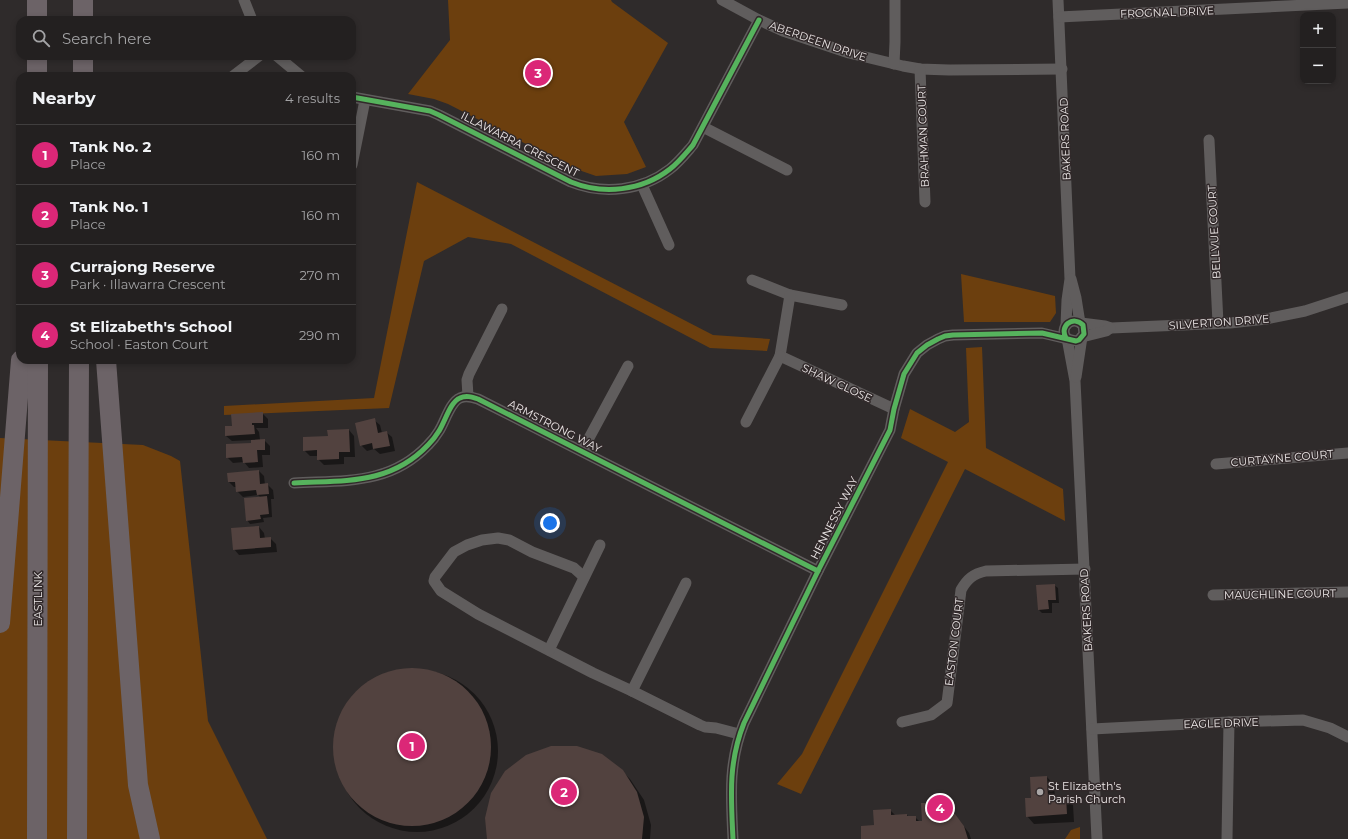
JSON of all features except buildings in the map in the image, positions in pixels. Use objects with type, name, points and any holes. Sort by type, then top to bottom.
[{"type":"highway","points":[[37,0],[37,16]]},
{"type":"highway","points":[[83,0],[83,16]]},
{"type":"highway","points":[[37,60],[37,72]]},
{"type":"highway","points":[[83,60],[83,72]]},
{"type":"highway","points":[[0,623],[21,364]]},
{"type":"highway","name":"EASTLINK","points":[[37,839],[38,364]]},
{"type":"highway","points":[[77,839],[79,364]]},
{"type":"highway","points":[[106,364],[138,785],[150,839]]},
{"type":"street","points":[[244,0],[250,16]]},
{"type":"street","points":[[894,64],[896,42],[895,0]]},
{"type":"street","name":"BAKERS ROAD","points":[[1058,0],[1070,279],[1066,300],[1066,325]]},
{"type":"street","name":"ABERDEEN DRIVE","points":[[729,2],[782,31],[849,54],[920,70],[983,71],[1062,69]]},
{"type":"street","name":"FROGNAL DRIVE","points":[[1059,17],[1348,3]]},
{"type":"street","name":"ILLAWARRA CRESCENT","points":[[356,98],[430,111],[571,182],[582,186],[608,189],[627,188],[642,185],[670,169],[693,145],[760,20]]},
{"type":"street","points":[[238,72],[254,60]]},
{"type":"street","points":[[282,60],[296,72]]},
{"type":"street","name":"BRAHMAN COURT","points":[[920,70],[925,202]]},
{"type":"street","points":[[356,145],[365,100]]},
{"type":"street","points":[[704,127],[787,170]]},
{"type":"street","name":"BELLVUE COURT","points":[[1210,140],[1218,323]]},
{"type":"street","points":[[642,185],[669,245]]},
{"type":"street","name":"BAKERS ROAD","points":[[1070,279],[1076,298],[1080,323]]},
{"type":"street","points":[[752,280],[790,295],[842,305]]},
{"type":"street","points":[[746,422],[780,356],[790,295]]},
{"type":"street","name":"SILVERTON DRIVE","points":[[1080,323],[1111,328],[1247,321],[1284,316],[1348,297]]},
{"type":"street","points":[[294,483],[361,480],[395,470],[411,460],[428,445],[439,431],[454,402],[460,398],[468,396],[467,380],[502,309]]},
{"type":"street","points":[[1074,321],[1080,323],[1083,326],[1084,331],[1082,337],[1079,340],[1073,341],[1066,338],[1064,333],[1066,325],[1074,321]]},
{"type":"street","name":"HENNESSY WAY","points":[[1042,333],[1066,325]]},
{"type":"street","name":"SILVERTON DRIVE","points":[[1082,337],[1106,331],[1111,328]]},
{"type":"street","name":"HENNESSY WAY","points":[[733,839],[731,795],[732,767],[744,723],[818,571],[890,430],[894,409],[904,374],[917,353],[927,345],[945,336],[953,335],[1042,333],[1066,338]]},
{"type":"street","name":"BAKERS ROAD","points":[[1075,381],[1082,337]]},
{"type":"street","name":"BAKERS ROAD","points":[[1066,338],[1075,381],[1097,839]]},
{"type":"street","name":"SHAW CLOSE","points":[[780,356],[894,409]]},
{"type":"street","points":[[582,451],[628,366]]},
{"type":"street","name":"ARMSTRONG WAY","points":[[468,396],[478,398],[818,571]]},
{"type":"street","name":"CURTAYNE COURT","points":[[1216,464],[1348,453]]},
{"type":"street","points":[[584,577],[574,568],[532,552],[509,540],[498,538],[482,540],[467,545],[454,552],[434,581],[441,591],[458,603],[594,673],[705,727],[711,734],[739,738]]},
{"type":"street","points":[[549,650],[600,545]]},
{"type":"street","name":"EASTON COURT","points":[[902,722],[931,715],[947,703],[961,590],[966,581],[972,576],[986,571],[1085,569]]},
{"type":"street","points":[[632,691],[686,583]]},
{"type":"street","name":"MAUCHLINE COURT","points":[[1213,595],[1348,592]]},
{"type":"street","name":"EAGLE DRIVE","points":[[1092,730],[1229,722],[1303,720],[1330,728],[1348,737]]},
{"type":"street","points":[[1227,839],[1229,722]]},
{"type":"shaded area","points":[[448,0],[611,0],[668,43],[624,122],[646,167],[627,174],[596,176],[573,168],[448,104],[434,99],[408,94],[450,40]]},
{"type":"shaded area","points":[[417,182],[713,335],[770,339],[767,351],[710,348],[511,244],[468,237],[424,261],[389,408],[224,415],[224,406],[374,398]]},
{"type":"shaded area","points":[[961,274],[1055,296],[1056,313],[1050,322],[964,322]]},
{"type":"shaded area","points":[[982,347],[986,448],[1063,489],[1065,521],[965,469],[801,794],[777,784],[802,754],[948,462],[901,438],[910,409],[955,432],[969,422],[966,348]]},
{"type":"shaded area","points":[[0,438],[143,445],[180,461],[208,721],[267,839],[0,839]]},
{"type":"shaded area","points":[[1080,827],[1080,839],[1065,839],[1071,830]]},
{"type":"cycle path","points":[[356,98],[430,111],[571,182],[596,189],[622,189],[647,182],[659,176],[670,169],[693,145],[759,20]]},
{"type":"cycle path","points":[[733,839],[731,794],[733,766],[735,752],[744,723],[818,571],[890,430],[894,409],[904,374],[917,353],[938,339],[953,335],[1042,333],[1076,341],[1079,340],[1084,334],[1083,325],[1075,321],[1068,323],[1064,330],[1066,338]]},
{"type":"cycle path","points":[[294,483],[366,478],[382,474],[398,467],[413,458],[431,442],[439,431],[456,400],[462,397],[469,397],[478,399],[818,571]]},
{"type":"place","name":"Currajong Reserve","points":[[538,73]]},
{"type":"place","name":"Tank No. 2","points":[[412,746]]},
{"type":"place","name":"Tank No. 1","points":[[564,792]]},
{"type":"place","name":"St Elizabeth's Parish Church","points":[[1040,792]]},
{"type":"place","name":"St Elizabeth's School","points":[[940,808]]}]
